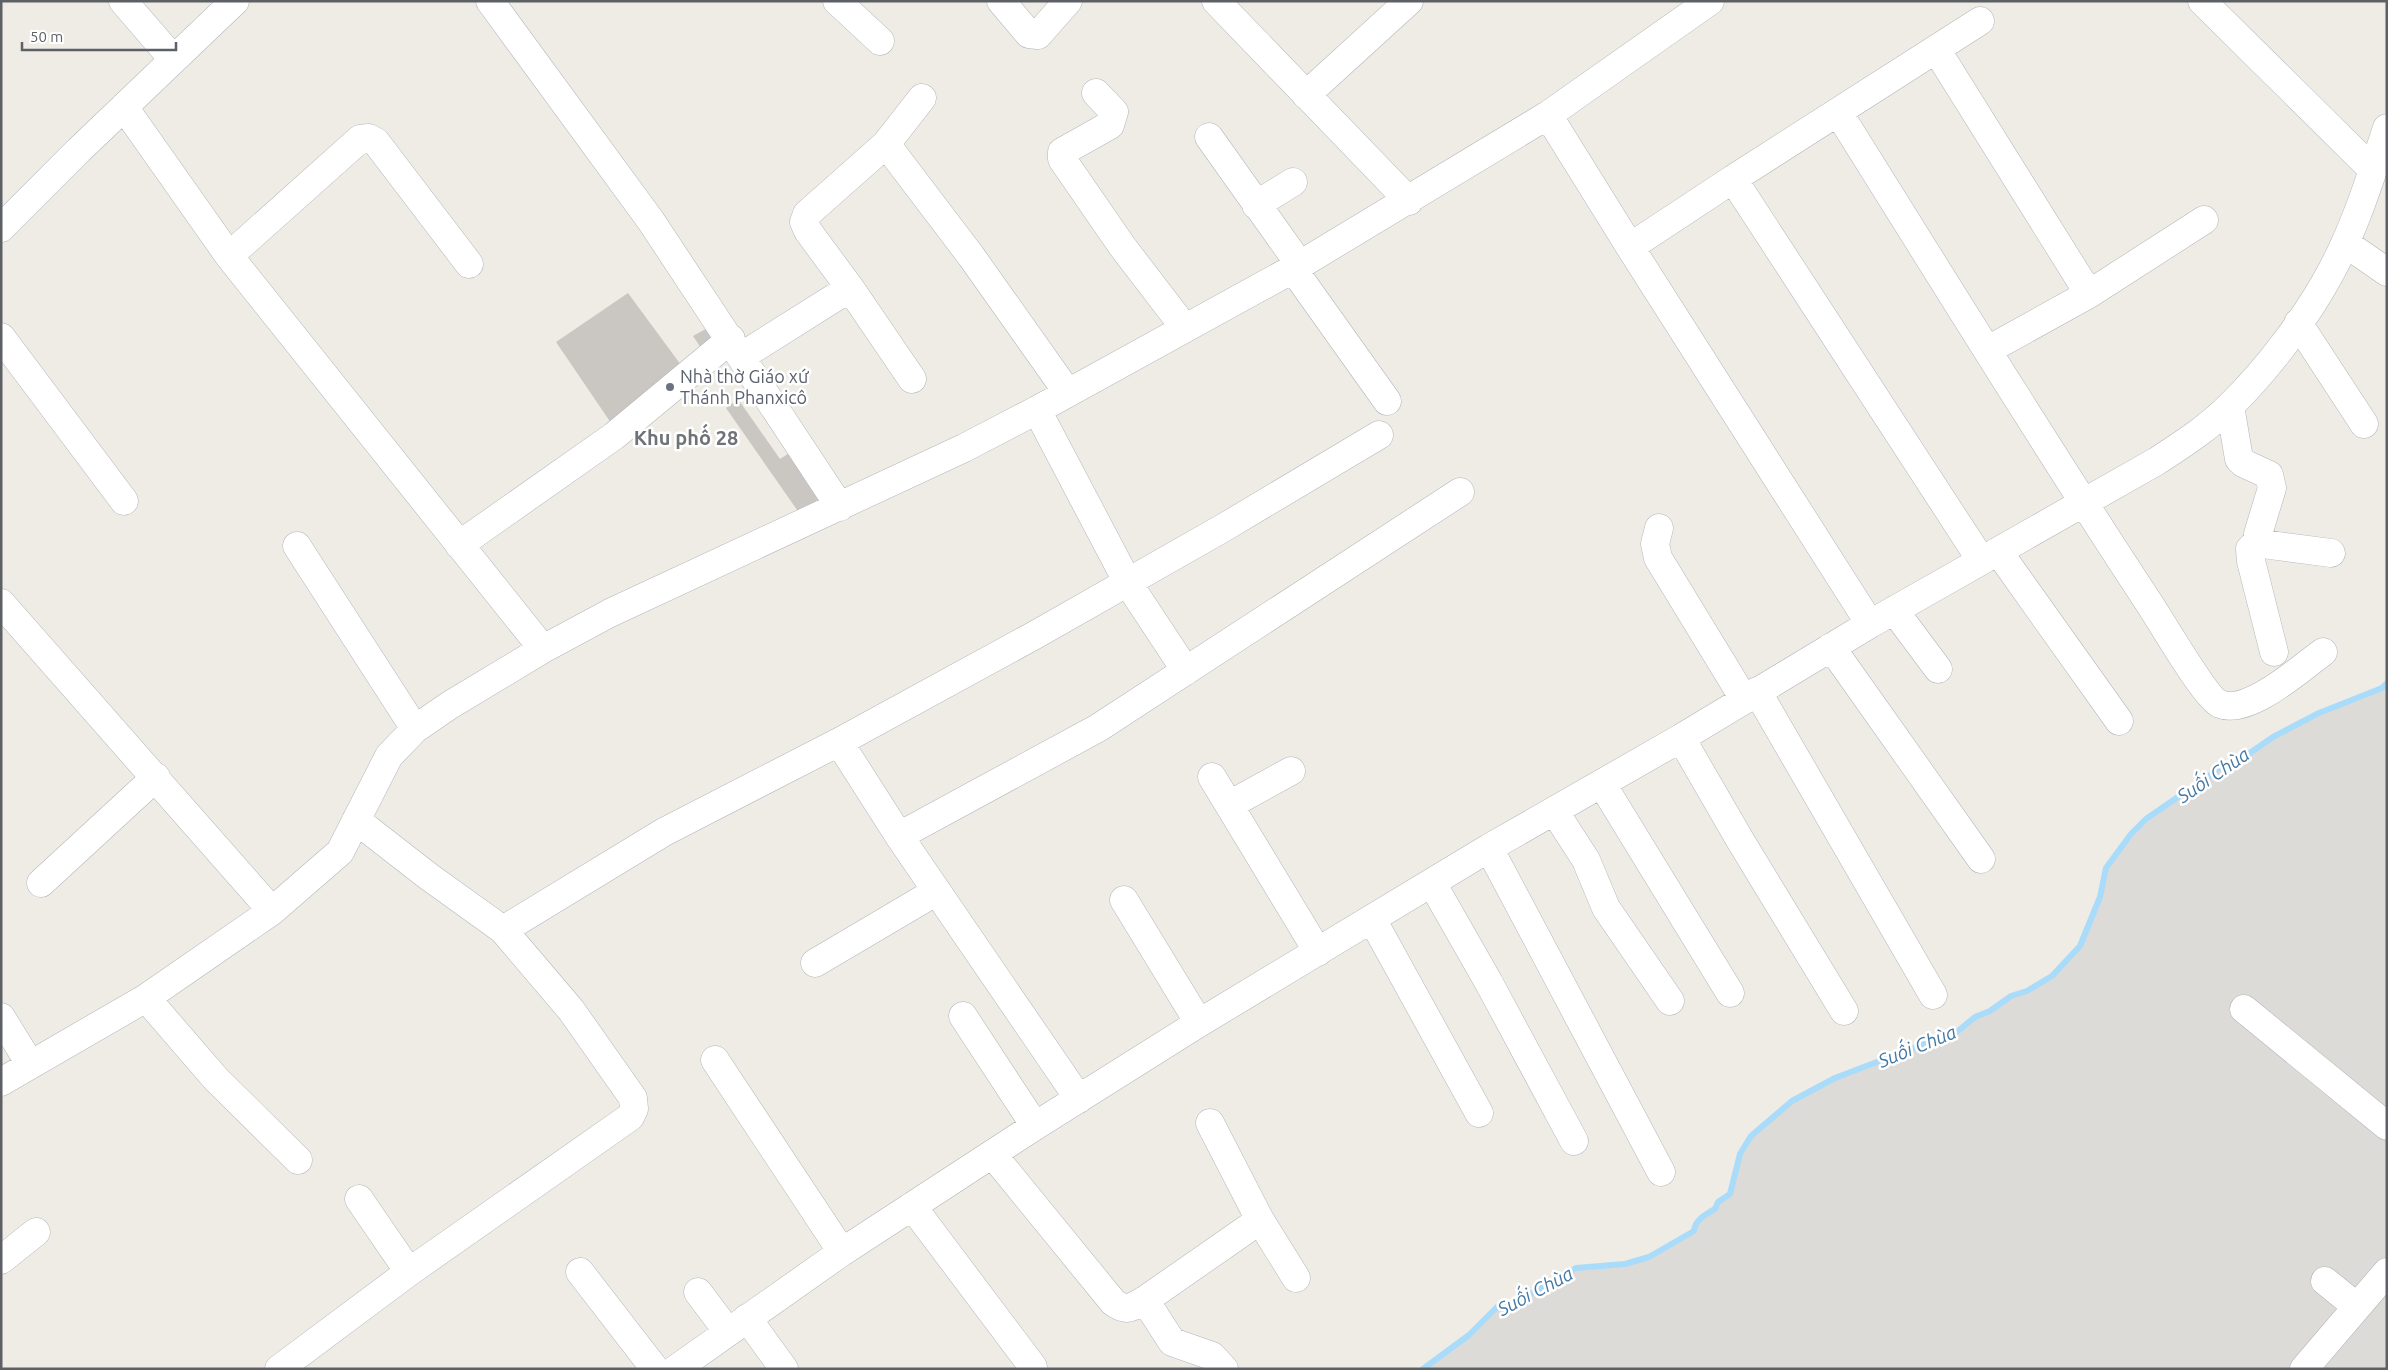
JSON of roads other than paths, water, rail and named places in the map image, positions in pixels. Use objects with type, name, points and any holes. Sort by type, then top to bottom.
[{"type":"street","points":[[123,1],[173,59]]},
{"type":"street","points":[[1,228],[173,59],[235,1]]},
{"type":"street","points":[[490,1],[652,221],[840,507]]},
{"type":"street","points":[[837,1],[880,41]]},
{"type":"street","points":[[1001,1],[1029,34],[1038,34],[1068,1]]},
{"type":"street","points":[[1216,1],[1409,201]]},
{"type":"street","points":[[1306,94],[1409,1]]},
{"type":"street","points":[[1,1082],[146,998],[272,911],[340,852],[389,756],[415,729],[543,649],[610,613],[840,507],[1037,410],[1184,327],[1296,267],[1409,201],[1548,115],[1710,1]]},
{"type":"street","points":[[2202,1],[2378,165]]},
{"type":"street","points":[[1630,247],[1980,21]]},
{"type":"street","points":[[1936,50],[2089,294]]},
{"type":"street","points":[[1096,92],[1114,112],[1114,119],[1110,125],[1062,152],[1062,159],[1122,246],[1184,327]]},
{"type":"street","points":[[912,379],[850,288],[808,231],[804,222],[807,214],[886,144],[922,98]]},
{"type":"street","points":[[124,107],[229,256],[543,649]]},
{"type":"street","points":[[1838,112],[2083,503],[2206,693],[2219,704],[2238,707],[2256,698],[2324,652]]},
{"type":"street","points":[[1548,115],[1870,624]]},
{"type":"street","points":[[580,1272],[672,1368],[912,1206],[1199,1023],[1489,848],[1555,812],[1681,738],[1870,624],[2157,461],[2195,436],[2230,406],[2264,369],[2298,323],[2332,270],[2345,243],[2378,165],[2387,128]]},
{"type":"street","points":[[1209,137],[1387,401]]},
{"type":"street","points":[[229,256],[360,139],[369,138],[376,142],[469,264]]},
{"type":"street","points":[[886,144],[971,256],[1068,393]]},
{"type":"street","points":[[1733,179],[1990,555],[2119,721]]},
{"type":"street","points":[[1256,205],[1293,182]]},
{"type":"street","points":[[1988,350],[2089,294],[2204,220]]},
{"type":"street","points":[[2345,243],[2387,272]]},
{"type":"street","points":[[459,545],[736,348],[850,288]]},
{"type":"street","points":[[2298,323],[2364,424]]},
{"type":"street","points":[[1,337],[124,501]]},
{"type":"street","points":[[2230,406],[2239,459],[2269,475],[2271,480],[2272,488],[2258,541],[2250,549],[2274,652]]},
{"type":"street","points":[[1037,410],[1128,583],[1186,671]]},
{"type":"street","points":[[503,930],[664,832],[839,742],[1128,583],[1380,435]]},
{"type":"street","points":[[899,836],[1098,728],[1460,492]]},
{"type":"street","points":[[1658,528],[1655,544],[1658,558],[1751,695],[1932,995]]},
{"type":"street","points":[[2258,541],[2263,544],[2330,553]]},
{"type":"street","points":[[297,546],[415,729]]},
{"type":"street","points":[[1,603],[272,911]]},
{"type":"street","points":[[1894,610],[1938,669]]},
{"type":"street","points":[[1831,647],[1981,859]]},
{"type":"street","points":[[1681,738],[1740,840],[1844,1011]]},
{"type":"street","points":[[839,742],[899,836],[1079,1099]]},
{"type":"street","points":[[1229,806],[1291,771]]},
{"type":"street","points":[[41,883],[156,777]]},
{"type":"street","points":[[1212,777],[1318,952]]},
{"type":"street","points":[[1602,784],[1730,993]]},
{"type":"street","points":[[1555,812],[1586,860],[1606,908],[1670,1001]]},
{"type":"street","points":[[279,1369],[409,1272],[630,1117],[634,1109],[633,1098],[571,1010],[503,930],[428,876],[356,820]]},
{"type":"street","points":[[1489,848],[1661,1172]]},
{"type":"street","points":[[1432,883],[1489,983],[1574,1141]]},
{"type":"street","points":[[815,963],[937,891]]},
{"type":"street","points":[[1124,900],[1199,1023]]},
{"type":"street","points":[[1372,919],[1479,1113]]},
{"type":"street","points":[[146,998],[216,1079],[298,1160]]},
{"type":"street","points":[[2244,1009],[2387,1126]]},
{"type":"street","points":[[963,1016],[1035,1126]]},
{"type":"street","points":[[1,1017],[30,1064]]},
{"type":"street","points":[[715,1060],[842,1252]]},
{"type":"street","points":[[1210,1123],[1260,1220],[1296,1278]]},
{"type":"street","points":[[992,1155],[1113,1302],[1120,1308],[1128,1310],[1260,1220]]},
{"type":"street","points":[[359,1199],[409,1272]]},
{"type":"street","points":[[912,1206],[1033,1367]]},
{"type":"street","points":[[1,1260],[36,1232]]},
{"type":"street","points":[[2304,1369],[2387,1272]]},
{"type":"street","points":[[2325,1281],[2357,1307]]},
{"type":"street","points":[[698,1292],[738,1325],[784,1369]]},
{"type":"street","points":[[1145,1300],[1172,1342],[1212,1356],[1224,1369]]},
{"type":"waterway","name":"Suối Chùa","points":[[1423,1369],[1469,1335],[1497,1307],[1527,1296],[1576,1268],[1625,1264],[1649,1257],[1694,1231],[1696,1224],[1715,1209],[1718,1202],[1730,1194],[1740,1154],[1751,1136],[1792,1101],[1835,1078],[1958,1031],[1975,1017],[1990,1011],[2011,996],[2027,991],[2052,976],[2080,946],[2100,897],[2106,868],[2131,834],[2146,819],[2178,797],[2196,788],[2217,769],[2244,757],[2273,737],[2319,713],[2382,688],[2387,683]]},
{"type":"place","name":"Nhà thờ Giáo xứ Thánh Phanxicô","points":[[670,387]]},
{"type":"district","name":"Khu phố 28","points":[[686,438]]}]
